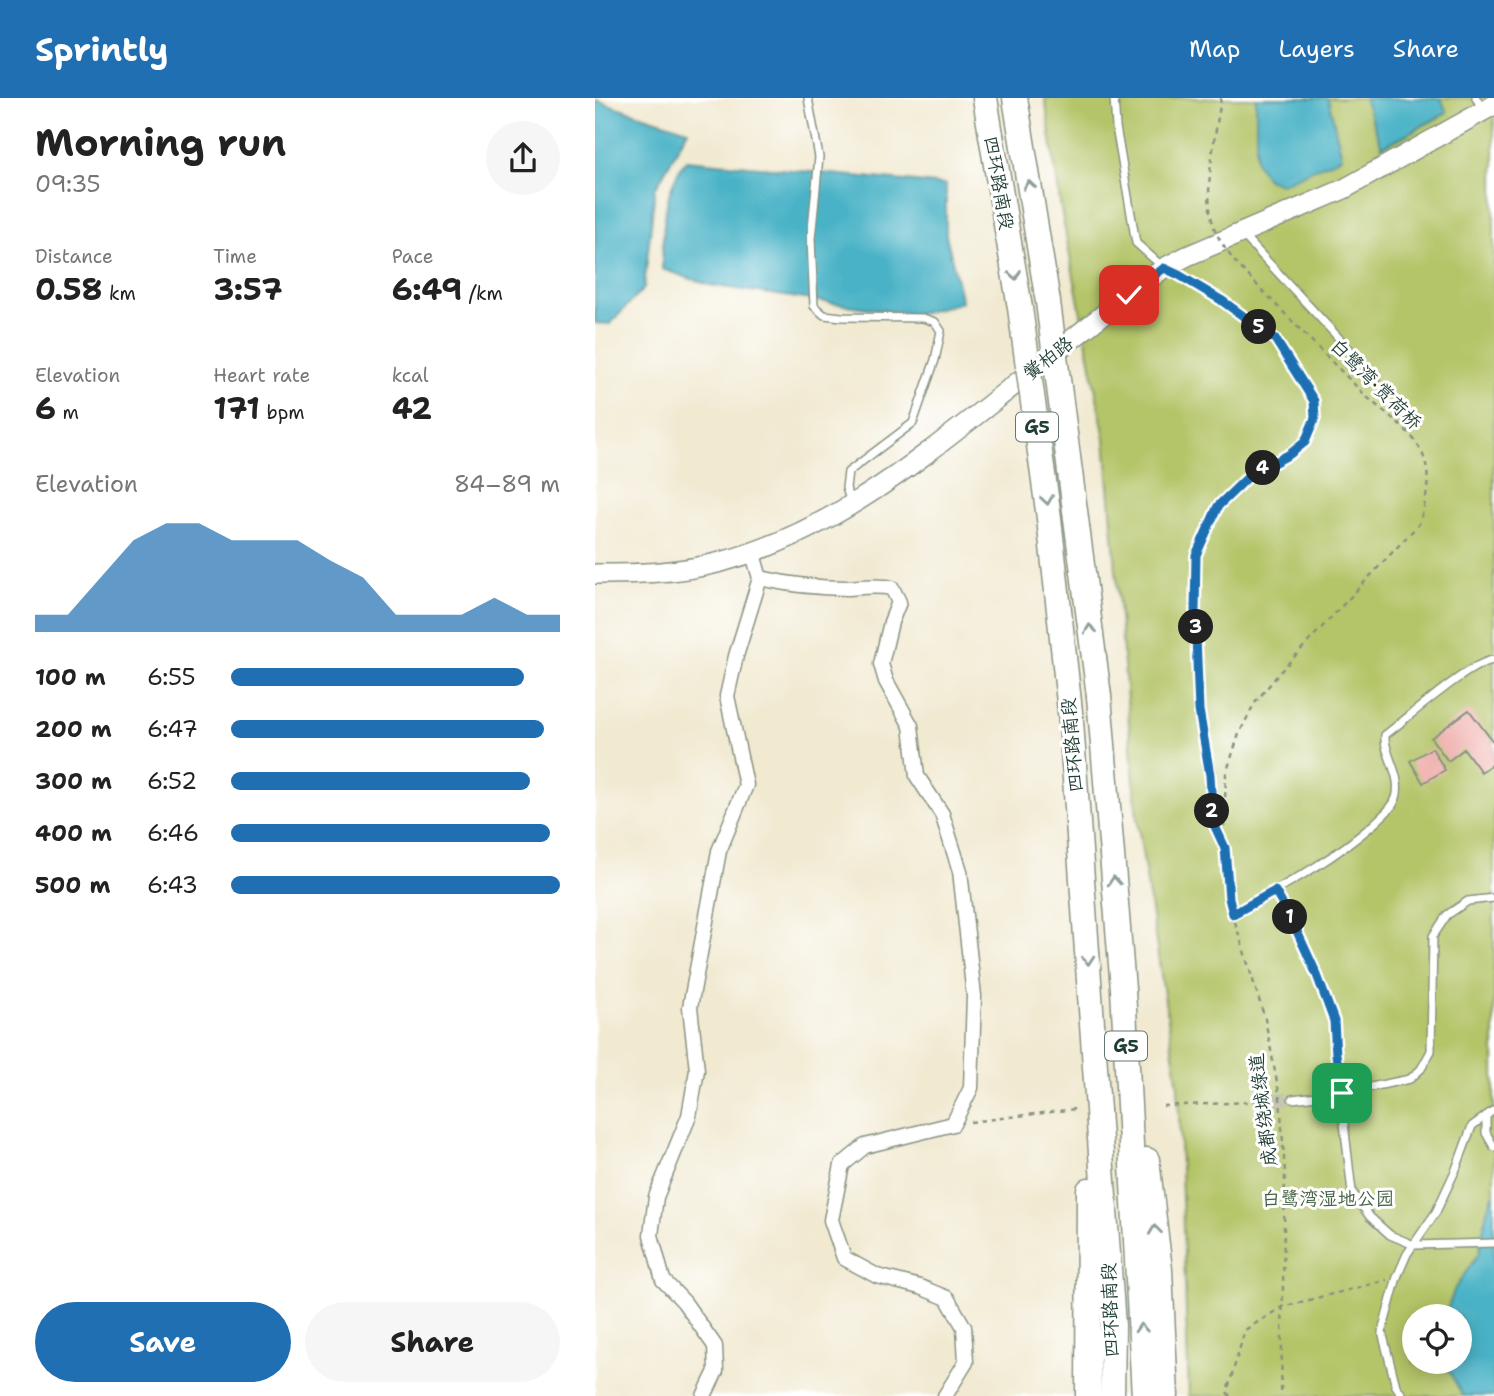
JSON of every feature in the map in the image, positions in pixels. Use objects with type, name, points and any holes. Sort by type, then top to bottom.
[{"type":"highway","name":"四环路南段","points":[[985,98],[1020,308],[1048,505],[1071,721],[1113,1326],[1112,1396]]},
{"type":"highway","name":"四环路南段","points":[[1017,107],[1048,302],[1099,696],[1117,914],[1144,1396]]},
{"type":"highway","points":[[1117,914],[1160,1270],[1166,1396]]},
{"type":"highway","points":[[1088,1396],[1090,994]]},
{"type":"street","name":"黉柏路","points":[[595,574],[658,574],[721,562],[789,539],[852,505],[936,447],[1164,268],[1343,189],[1485,105]]},
{"type":"street","points":[[704,1396],[716,1371],[715,1346],[684,1302],[663,1280],[651,1235],[656,1197],[689,1116],[697,1070],[690,1007],[719,851],[746,785],[727,696],[736,656],[760,578],[752,551]]},
{"type":"street","points":[[760,578],[795,586],[851,588],[874,585],[892,588],[899,602],[891,622],[881,664],[886,681],[911,726],[916,776],[942,814],[960,871],[972,982],[971,1088],[953,1124],[865,1146],[842,1165],[831,1220],[844,1258],[877,1276],[920,1287],[947,1298],[964,1327],[966,1362],[945,1396]]},
{"type":"lane","points":[[808,98],[819,157],[811,239],[814,306],[824,315],[842,317],[923,318],[935,322],[941,331],[935,359],[913,423],[848,472],[845,488],[852,505]]},
{"type":"lane","points":[[1114,98],[1116,127],[1136,243],[1164,268],[1221,300],[1275,339],[1314,401],[1315,418],[1305,442],[1290,454],[1249,476],[1218,506],[1196,555],[1195,612],[1199,710],[1210,775],[1213,822],[1225,848]]},
{"type":"lane","points":[[1241,233],[1376,378]]},
{"type":"lane","points":[[1233,914],[1317,868],[1357,839],[1397,798],[1395,768],[1384,742],[1385,735],[1469,669],[1494,660]]},
{"type":"lane","points":[[1275,891],[1317,975],[1334,1021],[1352,1192],[1370,1217],[1390,1235],[1414,1245],[1494,1244]]},
{"type":"lane","points":[[1292,1099],[1342,1093],[1410,1079],[1421,1069],[1431,1051],[1433,936],[1447,915],[1468,901],[1494,898]]},
{"type":"lane","points":[[1403,1396],[1396,1386],[1382,1332],[1398,1277],[1414,1245],[1436,1212],[1472,1126],[1494,1110]]},
{"type":"lane","points":[[1486,1116],[1486,1133],[1494,1147]]},
{"type":"path","name":"白鹭湾·赏荷桥","points":[[1221,98],[1210,207],[1215,229],[1224,249],[1367,397],[1404,428],[1423,454],[1427,480],[1425,504],[1419,524],[1280,672],[1254,704],[1239,734],[1226,774],[1224,826]]},
{"type":"path","name":"成都绕城绿道","points":[[1224,826],[1233,914],[1265,1019],[1280,1098],[1285,1173],[1281,1396]]},
{"type":"path","points":[[1163,1106],[1273,1101]]},
{"type":"path","points":[[953,1124],[1075,1109]]},
{"type":"path","points":[[1230,1396],[1227,1392],[1245,1330],[1282,1307],[1398,1277]]},
{"type":"green space","name":"白鹭湾湿地公园","points":[[1045,98],[1494,98],[1494,1396],[1189,1396],[1178,1086],[1137,818],[1105,439],[1061,209]]},
{"type":"water","points":[[1256,98],[1328,98],[1342,157],[1281,184],[1267,179],[1256,162]]},
{"type":"water","points":[[1364,98],[1441,98],[1447,113],[1382,147]]},
{"type":"water","points":[[595,100],[688,130],[655,189],[644,288],[610,324],[595,323]]},
{"type":"water","points":[[686,160],[946,185],[946,235],[962,302],[915,315],[709,285],[662,269],[668,198]]},
{"type":"water","points":[[1494,1193],[1494,1396],[1463,1396],[1451,1374],[1472,1374],[1472,1304],[1449,1304],[1455,1288],[1479,1253],[1487,1210]]},
{"type":"building","points":[[1469,710],[1494,743],[1494,763],[1481,772],[1464,749],[1448,761],[1431,738]]},
{"type":"building","points":[[1432,748],[1445,770],[1423,783],[1410,761]]},
{"type":"tunnel","points":[[1273,1101],[1292,1099]]},
{"type":"route","points":[[1129,295],[1164,268],[1179,275],[1221,300],[1275,339],[1314,401],[1315,418],[1305,442],[1290,454],[1249,476],[1218,506],[1196,555],[1195,612],[1199,710],[1210,775],[1213,822],[1225,848],[1233,914],[1275,891],[1317,975],[1334,1021],[1342,1093]]}]
